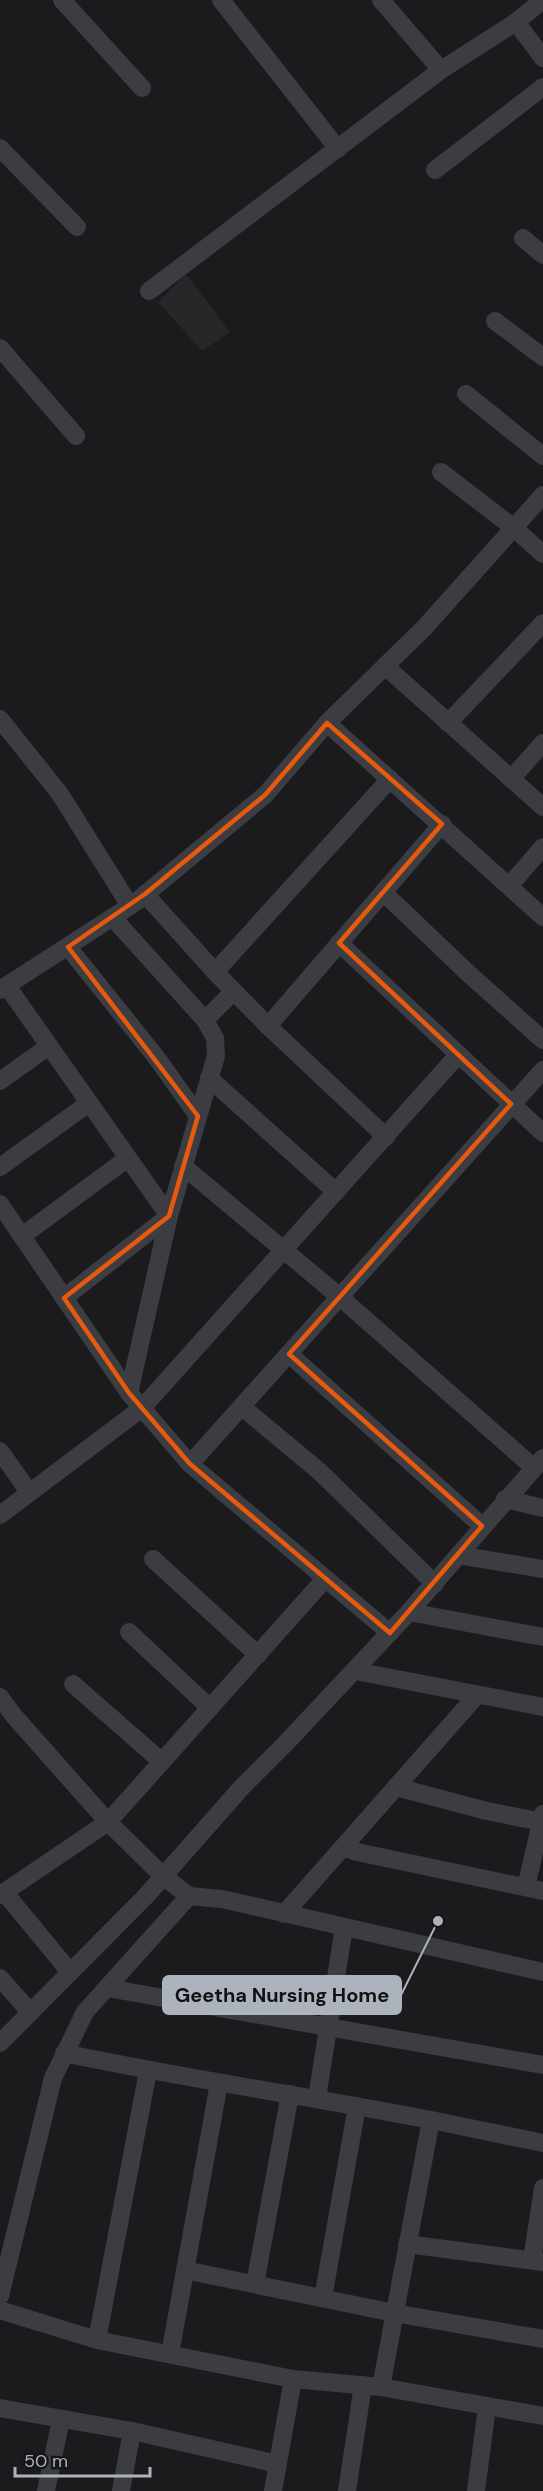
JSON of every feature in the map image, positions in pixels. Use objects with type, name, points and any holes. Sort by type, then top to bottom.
[{"type":"street","points":[[62,0],[142,88]]},
{"type":"street","points":[[220,0],[338,149]]},
{"type":"street","points":[[381,0],[441,70]]},
{"type":"street","points":[[149,291],[441,70],[516,21],[543,0]]},
{"type":"street","points":[[516,21],[543,58]]},
{"type":"street","points":[[435,170],[543,87]]},
{"type":"street","points":[[0,148],[77,227]]},
{"type":"street","points":[[523,238],[543,255]]},
{"type":"street","points":[[495,321],[543,357]]},
{"type":"street","points":[[0,348],[76,436]]},
{"type":"street","points":[[466,394],[543,456]]},
{"type":"street","points":[[441,472],[514,528],[543,554]]},
{"type":"street","points":[[169,1216],[49,1046],[4,988],[130,906],[265,795],[327,723],[424,628],[543,495]]},
{"type":"street","points":[[448,723],[543,623]]},
{"type":"street","points":[[385,666],[543,807]]},
{"type":"street","points":[[0,718],[60,794],[130,906]]},
{"type":"street","points":[[327,723],[543,917]]},
{"type":"street","points":[[511,779],[543,743]]},
{"type":"street","points":[[215,972],[390,779]]},
{"type":"street","points":[[268,1026],[442,825]]},
{"type":"street","points":[[509,886],[543,847]]},
{"type":"street","points":[[383,892],[470,975],[543,1040]]},
{"type":"street","points":[[145,894],[215,972],[268,1026],[386,1137]]},
{"type":"street","points":[[113,918],[205,1020],[215,1038],[216,1056],[169,1216],[129,1393]]},
{"type":"street","points":[[339,943],[543,1133]]},
{"type":"street","points":[[68,947],[156,1057],[198,1116]]},
{"type":"street","points":[[205,1020],[234,991]]},
{"type":"street","points":[[0,1081],[49,1046]]},
{"type":"street","points":[[0,1515],[142,1408],[458,1055]]},
{"type":"street","points":[[190,1464],[543,1070]]},
{"type":"street","points":[[209,1078],[336,1192]]},
{"type":"street","points":[[0,1167],[90,1103]]},
{"type":"street","points":[[22,1236],[128,1158]]},
{"type":"street","points":[[0,2043],[145,1897],[242,1787],[355,1671],[435,1584],[482,1526],[538,1463],[183,1166]]},
{"type":"street","points":[[0,1204],[129,1393],[190,1464],[390,1633]]},
{"type":"street","points":[[64,1298],[169,1216]]},
{"type":"street","points":[[289,1354],[482,1526]]},
{"type":"street","points":[[242,1407],[319,1471],[435,1584]]},
{"type":"street","points":[[0,1450],[29,1492]]},
{"type":"street","points":[[505,1499],[543,1508]]},
{"type":"street","points":[[458,1555],[543,1569]]},
{"type":"street","points":[[153,1559],[258,1654]]},
{"type":"street","points":[[70,1972],[2,1893],[108,1822],[325,1579]]},
{"type":"street","points":[[409,1612],[543,1637]]},
{"type":"street","points":[[129,1632],[210,1708]]},
{"type":"street","points":[[355,1671],[543,1707]]},
{"type":"street","points":[[73,1684],[162,1762]]},
{"type":"street","points":[[284,1914],[477,1695]]},
{"type":"street","points":[[0,1697],[7,1721],[163,1875],[189,1896],[222,1899],[543,1972]]},
{"type":"street","points":[[344,1847],[357,1852],[535,1889],[542,1818],[488,1811],[396,1787]]},
{"type":"street","points":[[0,2296],[53,2078],[64,2053],[85,2012],[189,1896]]},
{"type":"street","points":[[317,2098],[330,2029],[344,1927]]},
{"type":"street","points":[[0,1978],[30,2012]]},
{"type":"street","points":[[107,1988],[543,2065]]},
{"type":"street","points":[[64,2053],[148,2071],[317,2098],[543,2143]]},
{"type":"street","points":[[97,2340],[148,2071]]},
{"type":"street","points":[[170,2354],[219,2083]]},
{"type":"street","points":[[255,2284],[290,2094]]},
{"type":"street","points":[[323,2298],[357,2106]]},
{"type":"street","points":[[347,2491],[372,2386],[394,2313],[431,2121]]},
{"type":"street","points":[[407,2244],[537,2261],[543,2188]]},
{"type":"street","points":[[185,2270],[394,2313],[543,2339]]},
{"type":"street","points":[[0,2310],[97,2340],[293,2379],[372,2386],[543,2416]]},
{"type":"street","points":[[273,2491],[293,2379]]},
{"type":"street","points":[[476,2491],[487,2407]]},
{"type":"street","points":[[0,2408],[132,2431],[278,2464]]},
{"type":"street","points":[[46,2491],[61,2419]]},
{"type":"street","points":[[121,2491],[132,2431]]},
{"type":"highlighted area","points":[[327,723],[442,824],[339,943],[511,1104],[289,1354],[482,1526],[390,1633],[190,1464],[129,1393],[64,1298],[169,1216],[198,1116],[68,947],[145,894],[265,795]]},
{"type":"shaded area","points":[[186,274],[230,332],[202,351],[158,302]]},
{"type":"place","name":"Geetha Nursing Home","points":[[438,1921]]}]
